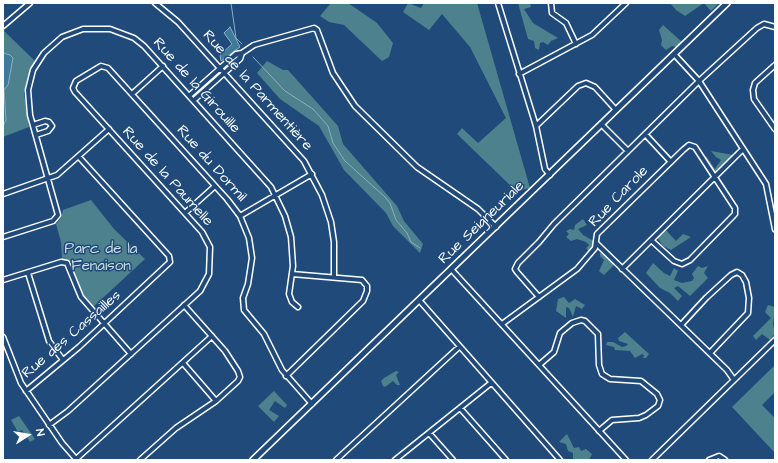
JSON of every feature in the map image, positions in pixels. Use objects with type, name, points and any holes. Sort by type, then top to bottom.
[{"type":"street","points":[[3,26],[30,3]]},
{"type":"street","name":"Rue de la Parmentière","points":[[155,3],[178,22],[293,147],[312,174],[322,195],[331,222],[334,242],[334,277]]},
{"type":"street","points":[[498,3],[536,126],[545,169],[550,175]]},
{"type":"street","points":[[551,3],[552,13],[566,23],[576,44]]},
{"type":"street","points":[[519,74],[592,35],[626,3]]},
{"type":"street","name":"Rue Seigneuriale","points":[[253,460],[727,3]]},
{"type":"street","points":[[539,297],[519,276],[515,269],[516,266],[554,224],[699,81],[757,28],[764,24],[775,27]]},
{"type":"street","name":"Rue de la Girouille","points":[[3,237],[57,218],[58,211],[33,125],[28,102],[30,80],[33,70],[44,53],[62,37],[83,29],[98,28],[122,32],[144,46],[163,66],[262,175],[276,195],[285,216],[291,237],[292,274],[289,294],[292,302],[298,307]]},
{"type":"street","points":[[190,96],[236,54],[242,53],[254,45],[314,28],[317,30],[333,73],[355,106],[417,167],[430,178],[478,209],[496,227]]},
{"type":"street","points":[[194,100],[240,59],[242,53]]},
{"type":"street","points":[[674,54],[699,81],[766,184],[775,228]]},
{"type":"street","points":[[775,65],[755,83],[753,90],[754,99],[775,129]]},
{"type":"street","name":"Rue de la Paumelle","points":[[49,424],[68,411],[184,305],[205,283],[209,274],[211,255],[210,247],[202,232],[75,92],[74,84],[94,68],[104,66],[132,94]]},
{"type":"street","points":[[132,94],[163,66]]},
{"type":"street","points":[[536,126],[578,86],[586,83],[595,87],[616,110]]},
{"type":"street","name":"Rue du Dormil","points":[[132,94],[240,216],[249,238],[252,258],[248,284],[243,298],[244,310],[264,334],[286,376],[312,404]]},
{"type":"street","points":[[771,123],[775,119]]},
{"type":"street","points":[[33,125],[45,121],[49,122],[52,126],[48,131],[36,135]]},
{"type":"street","points":[[601,124],[628,151]]},
{"type":"street","points":[[3,194],[49,178],[63,171],[109,130]]},
{"type":"street","points":[[645,134],[671,162]]},
{"type":"street","name":"Rue Carole","points":[[502,324],[577,269],[594,251],[597,234],[686,148],[692,145],[695,147],[715,177]]},
{"type":"street","points":[[622,269],[743,149]]},
{"type":"street","name":"Rue des Cassailles","points":[[26,391],[104,324],[169,265],[170,259],[79,156]]},
{"type":"street","points":[[240,216],[312,174]]},
{"type":"street","points":[[651,240],[678,264],[686,263],[700,251],[733,217],[736,211],[715,177]]},
{"type":"street","points":[[185,213],[215,186]]},
{"type":"street","points":[[596,244],[710,353],[727,370],[734,380]]},
{"type":"street","points":[[3,280],[61,262],[67,263],[81,297],[131,354]]},
{"type":"street","points":[[451,269],[626,460]]},
{"type":"street","points":[[681,325],[731,274],[737,272],[742,275],[746,282],[749,298],[748,313],[710,353]]},
{"type":"street","points":[[28,273],[49,341],[63,360]]},
{"type":"street","points":[[286,376],[363,301],[366,295],[367,286],[362,280],[292,274]]},
{"type":"street","points":[[419,300],[560,460]]},
{"type":"street","points":[[140,460],[176,428],[216,401],[238,381],[240,374],[225,351],[184,305]]},
{"type":"street","points":[[539,365],[554,352],[560,333],[572,323],[582,320],[585,321],[598,334],[598,365],[602,374],[610,379],[641,381],[657,394],[660,400],[658,406],[646,415],[639,418],[612,420],[599,431]]},
{"type":"street","points":[[3,337],[13,366],[26,391],[75,459],[212,336]]},
{"type":"street","points":[[652,460],[775,340]]},
{"type":"street","points":[[336,460],[459,347]]},
{"type":"street","points":[[183,363],[216,401]]},
{"type":"street","points":[[395,460],[491,383]]},
{"type":"street","points":[[460,408],[506,460]]},
{"type":"street","points":[[429,433],[453,460]]},
{"type":"street","points":[[709,460],[719,456],[725,460]]},
{"type":"green space","points":[[331,3],[348,3],[377,23],[393,43],[389,57],[382,61],[344,25],[329,22],[320,16]]},
{"type":"green space","points":[[408,3],[421,8],[424,3],[477,3],[530,188],[516,191],[457,134],[462,128],[478,143],[506,118],[470,47],[442,14],[429,30],[403,12]]},
{"type":"green space","points":[[518,3],[530,3],[531,7],[524,9],[533,23],[558,38],[551,41],[548,45],[543,42],[540,43],[539,50],[535,48],[534,41],[528,39]]},
{"type":"green space","points":[[670,3],[704,3],[685,16],[676,10]]},
{"type":"green space","points":[[704,3],[719,3],[711,11]]},
{"type":"green space","points":[[663,25],[682,42],[676,47],[672,46],[666,50],[661,45],[662,40],[659,30]]},
{"type":"green space","points":[[3,30],[35,61],[28,76],[24,93],[29,127],[3,137]]},
{"type":"green space","points":[[267,61],[283,70],[288,70],[338,126],[343,144],[397,206],[404,221],[423,244],[420,253],[393,226],[386,213],[344,170],[319,126],[280,99],[257,73]]},
{"type":"green space","points":[[711,151],[733,155],[718,171],[711,172],[703,159],[706,156],[715,169],[721,160]]},
{"type":"green space","name":"Parc de la Fenaison","points":[[91,200],[114,229],[145,259],[92,308],[82,295],[71,265],[62,259],[61,242],[56,224],[61,218],[63,210]]},
{"type":"green space","points":[[583,219],[587,225],[578,229],[583,235],[597,243],[589,252],[586,248],[589,245],[586,242],[577,239],[571,241],[566,237],[569,234],[566,231],[570,229],[574,230],[575,225]]},
{"type":"green space","points":[[665,229],[676,241],[683,234],[691,237],[671,250],[663,246],[657,237]]},
{"type":"green space","points":[[603,252],[615,264],[604,275],[599,271],[604,260],[600,256],[600,253]]},
{"type":"green space","points":[[653,263],[664,273],[670,276],[674,268],[678,271],[674,280],[682,283],[692,281],[694,278],[692,274],[698,266],[702,268],[708,266],[704,273],[708,278],[690,296],[678,286],[674,288],[682,296],[678,301],[670,293],[660,288],[646,273]]},
{"type":"green space","points":[[564,297],[569,303],[575,299],[585,305],[582,309],[576,306],[573,317],[569,308],[566,307],[566,318],[556,311],[558,299]]},
{"type":"green space","points":[[768,305],[775,307],[773,324],[775,333],[770,340],[762,334],[756,340],[753,336],[771,318],[765,312]]},
{"type":"green space","points":[[625,332],[649,354],[646,358],[643,358],[644,355],[642,354],[635,358],[630,351],[615,350],[614,347],[606,345],[607,342],[613,342],[622,347],[626,346],[628,344],[619,341],[618,338]]},
{"type":"green space","points":[[775,365],[775,392],[762,405],[775,418],[775,453],[732,407]]},
{"type":"green space","points":[[396,371],[399,372],[396,375],[400,385],[397,385],[393,381],[385,387],[383,386],[381,381]]},
{"type":"green space","points":[[274,391],[287,405],[285,408],[275,401],[269,410],[279,416],[274,422],[258,406]]},
{"type":"green space","points":[[19,416],[35,439],[30,442],[22,430],[18,432],[11,420]]},
{"type":"green space","points":[[567,434],[574,448],[579,447],[581,451],[586,449],[592,454],[589,460],[573,460],[573,453],[568,451],[566,444],[559,442]]},
{"type":"water","points":[[230,27],[240,47],[221,61],[220,55],[232,44],[224,33]]},
{"type":"water","points":[[3,53],[10,55],[13,58],[8,85],[4,90],[6,120],[3,126]]},
{"type":"waterway","points":[[231,3],[236,38],[242,44]]},
{"type":"waterway","points":[[253,57],[285,91],[313,109],[328,126],[333,143],[345,161],[385,197],[390,203],[396,220],[407,233],[411,242],[420,248]]}]
